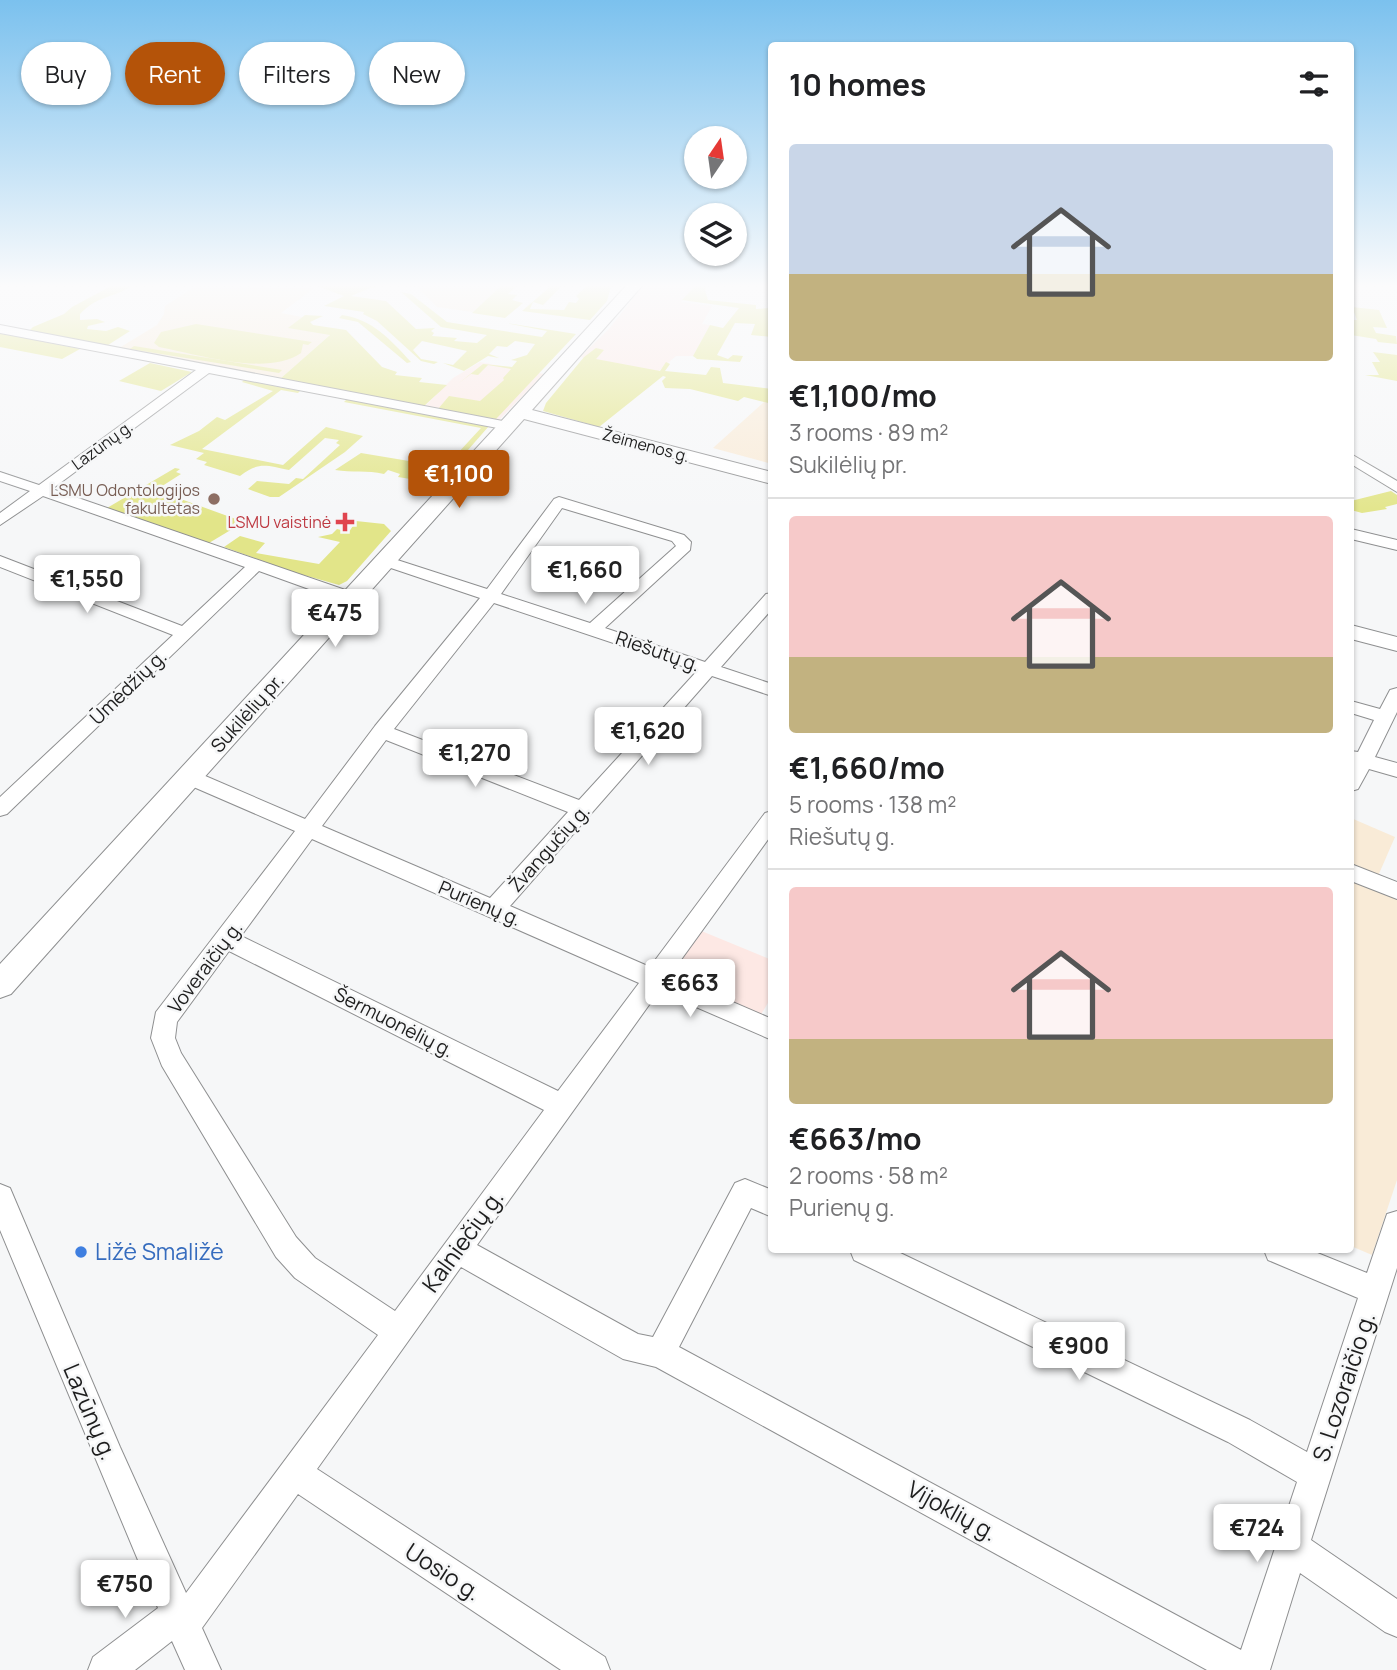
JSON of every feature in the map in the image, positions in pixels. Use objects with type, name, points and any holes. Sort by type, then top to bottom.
[{"type":"main road","name":"Sukilėlių pr.","points":[[0,985],[564,364]]},
{"type":"main road","name":"Žeimenos g.","points":[[514,419],[768,477]]},
{"type":"main road","points":[[1354,633],[1397,644]]},
{"type":"street","name":"Žeimenos g.","points":[[175,364],[514,419]]},
{"type":"street","name":"Lazūnų g.","points":[[0,520],[205,370]]},
{"type":"street","points":[[1354,460],[1397,488]]},
{"type":"street","points":[[0,476],[351,598]]},
{"type":"street","name":"Voveraičių g.","points":[[398,1331],[304,1268],[286,1247],[171,1058],[163,1038],[165,1019],[559,502],[678,538],[683,542],[684,547],[594,629]]},
{"type":"street","points":[[1354,535],[1397,545]]},
{"type":"street","points":[[0,561],[184,633]]},
{"type":"street","name":"Riešutų g.","points":[[385,561],[768,689]]},
{"type":"street","name":"Ūmėdžių g.","points":[[0,809],[256,565]]},
{"type":"street","name":"Žvangučių g.","points":[[494,909],[768,602]]},
{"type":"street","points":[[1397,694],[1386,718],[1357,759],[1397,770]]},
{"type":"street","points":[[1354,708],[1386,718]]},
{"type":"street","points":[[383,731],[583,810]]},
{"type":"street","name":"Purienų g.","points":[[189,777],[768,1028]]},
{"type":"street","name":"Kalniečių g.","points":[[106,1670],[181,1620],[295,1473],[768,823]]},
{"type":"street","points":[[1354,873],[1397,891]]},
{"type":"street","name":"Šermuonėlių g.","points":[[226,939],[562,1106]]},
{"type":"street","points":[[660,1353],[745,1192],[768,1203]]},
{"type":"street","name":"Lazūnų g.","points":[[0,1196],[109,1458],[181,1620]]},
{"type":"street","name":"S. Lozoraičio g.","points":[[1252,1670],[1397,1224]]},
{"type":"street","name":"Vijoklių g.","points":[[457,1249],[634,1348],[660,1353],[1243,1670]]},
{"type":"street","points":[[870,1253],[1239,1431],[1315,1475]]},
{"type":"street","points":[[1285,1253],[1375,1291]]},
{"type":"street","name":"Uosio g.","points":[[295,1473],[592,1670]]},
{"type":"street","points":[[1292,1547],[1397,1620]]},
{"type":"street","points":[[181,1620],[203,1670]]},
{"type":"shaded area","points":[[202,364],[297,364],[280,379]]},
{"type":"shaded area","points":[[477,364],[544,374],[499,420],[423,408],[453,378]]},
{"type":"shaded area","points":[[611,364],[667,364],[655,374]]},
{"type":"shaded area","points":[[764,402],[768,403],[768,463],[713,448]]},
{"type":"shaded area","points":[[1354,819],[1395,837],[1378,876],[1354,867]]},
{"type":"shaded area","points":[[1354,881],[1397,898],[1397,1180],[1372,1255],[1354,1247]]},
{"type":"shaded area","points":[[699,930],[768,958],[768,1003],[759,1018],[667,978]]},
{"type":"green space","points":[[148,364],[192,372],[161,391],[119,381]]},
{"type":"green space","points":[[223,364],[245,364],[282,370],[279,373]]},
{"type":"green space","points":[[297,364],[379,364],[397,372],[395,375],[422,378],[419,382],[447,385],[424,406],[280,379]]},
{"type":"green space","points":[[445,364],[475,364],[464,371]]},
{"type":"green space","points":[[483,364],[512,367],[515,364],[548,364],[496,419],[438,409],[449,396],[480,401],[504,380],[511,369],[488,365],[478,375],[471,374],[459,383]]},
{"type":"green space","points":[[578,364],[622,364],[660,371],[665,364],[670,364],[665,371],[706,375],[711,367],[720,368],[723,383],[768,389],[768,403],[744,397],[738,401],[690,389],[665,388],[662,381],[666,377],[663,376],[599,427],[543,411],[546,403]]},
{"type":"green space","points":[[1373,364],[1397,364],[1397,381],[1365,375],[1379,375]]},
{"type":"green space","points":[[244,380],[300,391],[298,393],[281,390],[202,449],[283,465],[326,427],[363,436],[345,452],[279,497],[270,497],[248,489],[257,481],[289,484],[296,478],[303,479],[340,445],[336,443],[339,440],[325,438],[289,470],[258,466],[240,476],[204,465],[207,462],[196,459],[204,453],[170,445],[199,431],[217,417],[225,420],[273,391],[242,382]]},
{"type":"green space","points":[[346,400],[489,426],[446,475],[435,483],[398,477],[400,474],[388,470],[384,474],[335,470],[361,453],[445,467],[481,428],[344,402]]},
{"type":"green space","points":[[175,468],[180,469],[176,472],[181,474],[156,490],[244,522],[209,543],[107,508]]},
{"type":"green space","points":[[1391,491],[1397,495],[1397,504],[1385,507],[1387,509],[1362,513],[1354,511],[1354,500]]},
{"type":"green space","points":[[356,521],[384,524],[391,531],[347,581],[339,585],[224,547],[240,536],[265,543],[256,553],[319,564],[340,542],[318,537],[332,534],[337,529],[349,532]]},
{"type":"place","name":"LSMU Odontologijos fakultetas","points":[[214,499]]},
{"type":"place","name":"LSMU vaistinė","points":[[345,522]]},
{"type":"place","name":"Ližė Smaližė","points":[[81,1252]]}]
